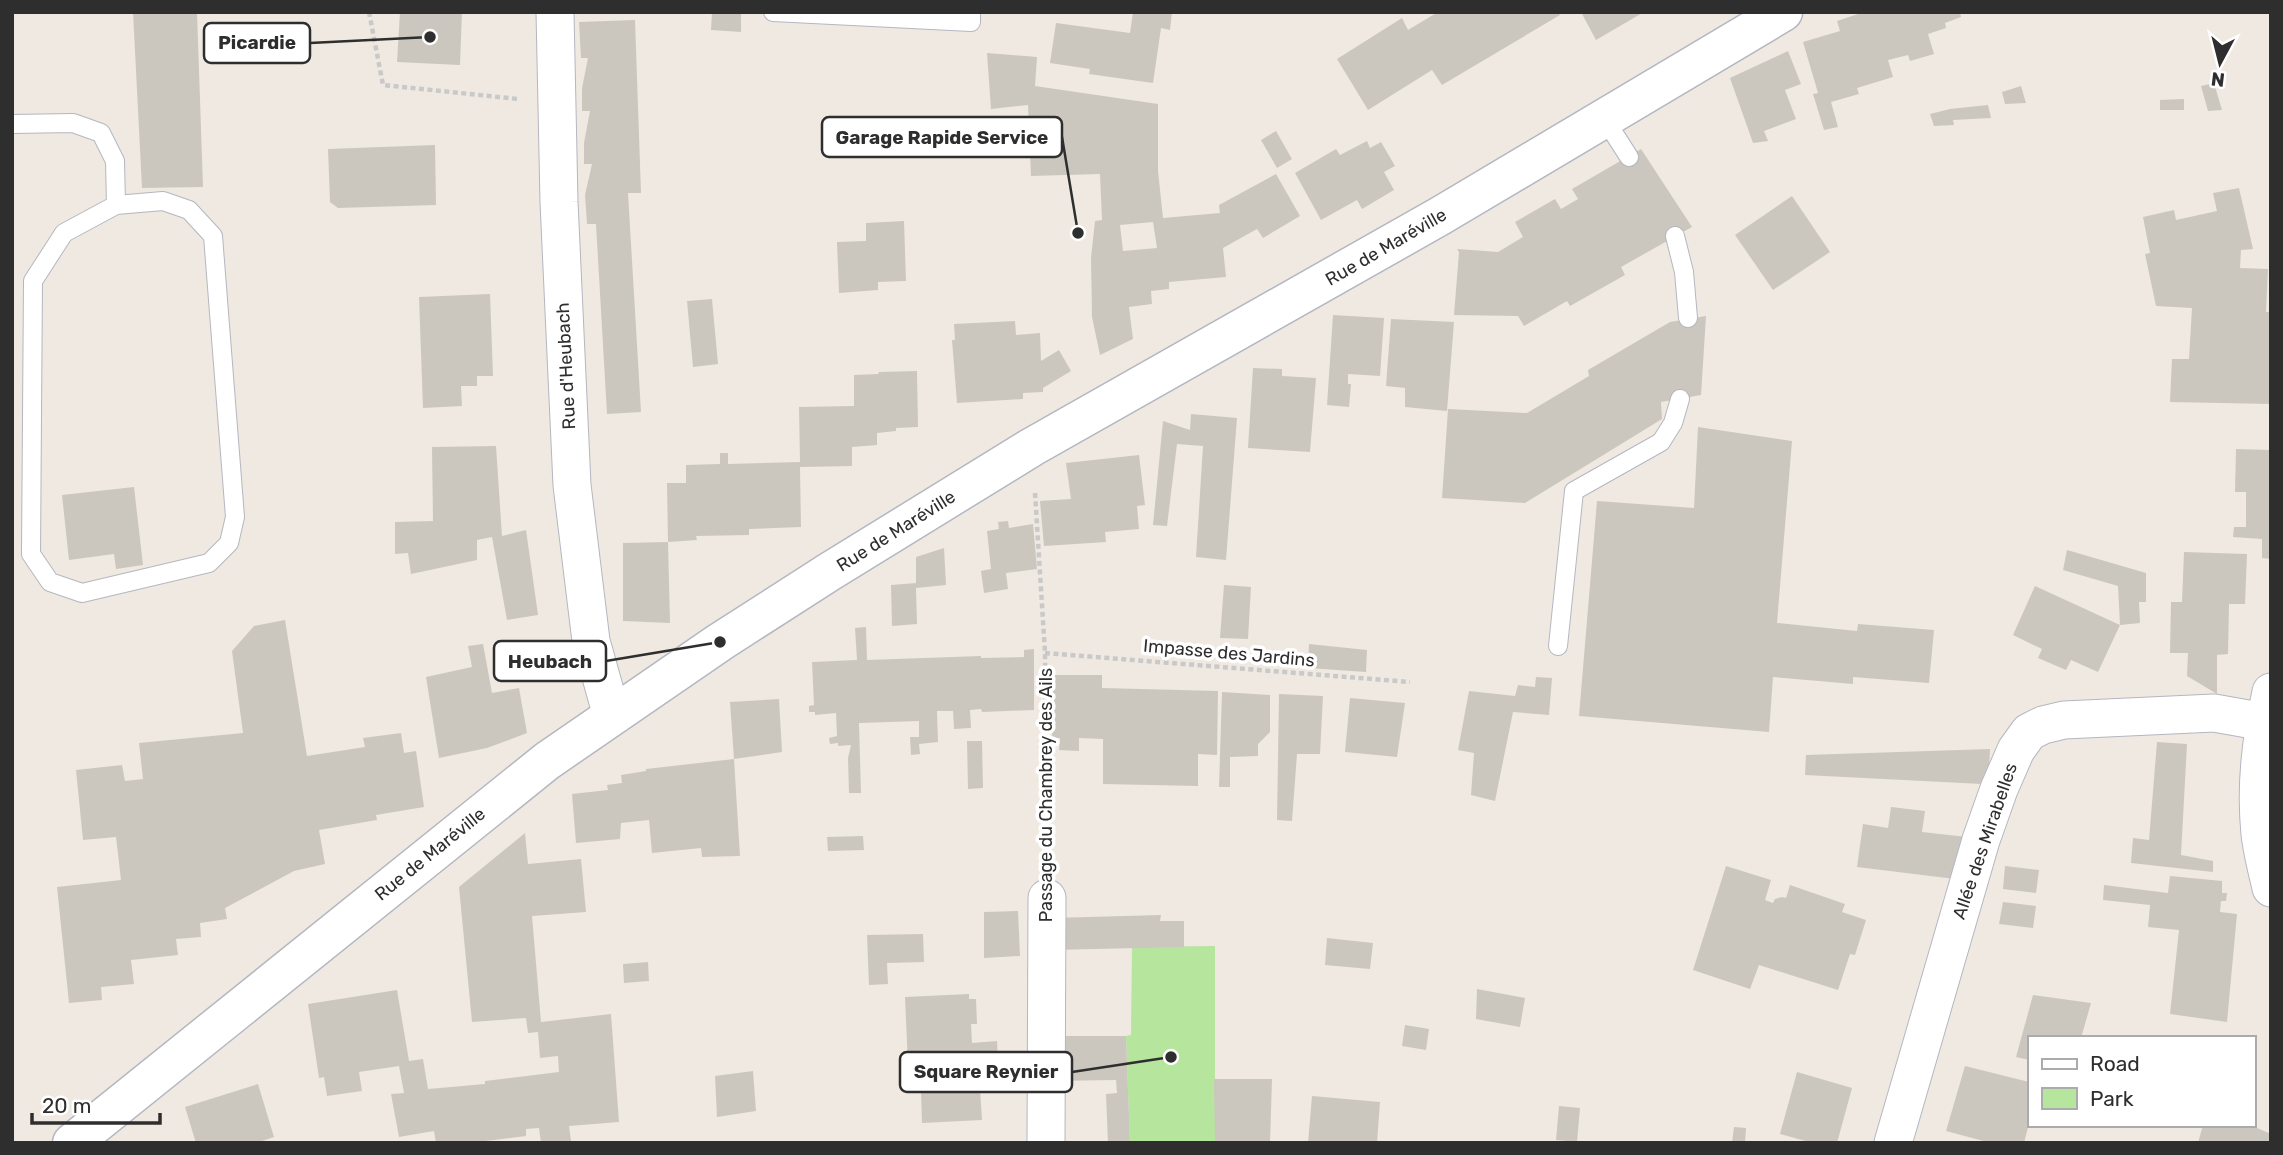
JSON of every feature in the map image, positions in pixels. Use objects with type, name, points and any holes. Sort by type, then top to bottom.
[{"type":"main road","name":"Rue de Maréville","points":[[72,1143],[547,761],[720,642],[1032,447],[1440,216],[1783,12]]},
{"type":"street","name":"Rue d'Heubach","points":[[555,12],[559,202],[572,485],[591,640],[612,716]]},
{"type":"street","points":[[2268,707],[2261,741],[2258,787],[2260,835],[2271,888]]},
{"type":"street","name":"Allée des Mirabelles","points":[[1893,1143],[1981,840],[2016,750],[2029,732],[2064,720],[2214,713],[2268,707]]},
{"type":"street","name":"Passage du Chambrey des Ails","points":[[1046,1143],[1047,898]]},
{"type":"lane","points":[[773,12],[971,22],[971,12]]},
{"type":"lane","points":[[1604,118],[1629,157]]},
{"type":"lane","points":[[12,124],[73,123],[101,134],[115,161],[116,205]]},
{"type":"lane","points":[[163,201],[189,210],[213,236],[235,517],[229,543],[209,563],[82,593],[50,582],[31,554],[33,281],[64,233],[116,205],[163,201]]},
{"type":"lane","points":[[1675,236],[1685,272],[1688,318]]},
{"type":"lane","points":[[1558,646],[1574,491],[1661,442],[1673,424],[1680,399]]},
{"type":"path","points":[[369,12],[383,85],[557,103]]},
{"type":"path","name":"Passage du Chambrey des Ails","points":[[1032,447],[1045,653],[1047,898]]},
{"type":"path","name":"Impasse des Jardins","points":[[1045,653],[1410,682]]},
{"type":"green space","points":[[1215,946],[1215,1143],[1130,1143],[1126,1036],[1131,1035],[1132,947]]},
{"type":"building","points":[[133,12],[197,12],[203,187],[142,188]]},
{"type":"building","points":[[400,12],[462,12],[460,65],[397,62]]},
{"type":"building","points":[[712,12],[741,12],[741,32],[711,30]]},
{"type":"building","points":[[1133,12],[1172,12],[1170,30],[1161,28],[1153,83],[1089,74],[1090,69],[1050,63],[1056,23],[1130,33]]},
{"type":"building","points":[[1438,12],[1558,12],[1560,15],[1442,85],[1432,70],[1368,110],[1337,59],[1402,18],[1408,30]]},
{"type":"building","points":[[1581,12],[1644,12],[1596,40]]},
{"type":"building","points":[[1864,12],[1960,12],[1961,17],[1945,23],[1946,28],[1928,34],[1934,54],[1910,61],[1908,55],[1888,60],[1893,77],[1857,88],[1859,94],[1831,102],[1838,127],[1824,130],[1813,94],[1818,93],[1803,42],[1840,31],[1837,21]]},
{"type":"building","points":[[635,20],[641,193],[628,193],[641,412],[607,414],[596,224],[587,224],[585,195],[592,164],[584,164],[584,143],[590,111],[582,111],[582,88],[588,58],[581,58],[579,22]]},
{"type":"building","points":[[1788,51],[1801,84],[1785,90],[1796,119],[1764,131],[1768,141],[1753,143],[1730,78]]},
{"type":"building","points":[[987,53],[1037,57],[1035,86],[1158,104],[1158,171],[1163,218],[1220,213],[1219,205],[1276,174],[1300,216],[1263,238],[1257,229],[1223,248],[1226,277],[1169,282],[1169,289],[1151,291],[1152,304],[1129,307],[1133,339],[1100,355],[1092,317],[1091,258],[1095,221],[1102,220],[1100,174],[1031,176],[1028,105],[991,109]],"holes":[[[1153,222],[1157,248],[1123,251],[1120,225]]]},
{"type":"building","points":[[2214,83],[2222,110],[2208,111],[2201,86]]},
{"type":"building","points":[[2021,86],[2026,103],[2005,104],[2002,92]]},
{"type":"building","points":[[2184,99],[2184,110],[2160,110],[2160,100]]},
{"type":"building","points":[[1988,105],[1991,118],[1953,120],[1954,125],[1934,126],[1930,114],[1950,109]]},
{"type":"building","points":[[1276,131],[1292,159],[1277,168],[1261,140]]},
{"type":"building","points":[[1367,141],[1370,148],[1381,142],[1395,166],[1384,172],[1394,190],[1362,209],[1357,200],[1321,220],[1295,173],[1336,149],[1340,155]]},
{"type":"building","points":[[435,145],[436,205],[338,208],[330,202],[328,149]]},
{"type":"building","points":[[1641,149],[1692,227],[1621,267],[1625,275],[1570,306],[1567,301],[1524,326],[1518,316],[1454,315],[1459,252],[1457,249],[1498,252],[1523,237],[1515,222],[1555,199],[1561,209],[1578,199],[1572,189]]},
{"type":"building","points":[[2239,188],[2253,249],[2241,250],[2240,268],[2268,269],[2266,312],[2271,312],[2271,404],[2170,402],[2172,359],[2189,359],[2192,308],[2156,306],[2145,254],[2150,253],[2143,217],[2174,210],[2176,220],[2217,211],[2213,193]]},
{"type":"building","points":[[1792,196],[1830,252],[1773,290],[1735,235]]},
{"type":"building","points":[[904,221],[906,281],[878,282],[878,290],[839,293],[837,242],[866,241],[866,223]]},
{"type":"building","points":[[490,294],[493,376],[477,376],[477,386],[461,386],[462,406],[423,408],[419,297]]},
{"type":"building","points":[[712,299],[718,364],[693,367],[687,301]]},
{"type":"building","points":[[1333,315],[1384,318],[1380,376],[1348,374],[1348,384],[1351,384],[1349,407],[1327,405]]},
{"type":"building","points":[[1706,316],[1701,395],[1661,402],[1662,419],[1525,503],[1442,498],[1448,409],[1527,413],[1589,376],[1588,370],[1670,322]]},
{"type":"building","points":[[1391,319],[1454,322],[1447,411],[1405,407],[1405,388],[1386,386]]},
{"type":"building","points":[[1015,321],[1016,335],[1040,333],[1041,361],[1059,350],[1071,371],[1043,388],[1043,392],[1023,393],[1023,399],[957,403],[952,340],[955,340],[954,324]]},
{"type":"building","points":[[1253,368],[1282,369],[1282,376],[1316,378],[1310,452],[1248,448]]},
{"type":"building","points":[[917,371],[918,427],[896,428],[896,431],[877,433],[877,445],[852,447],[852,466],[800,467],[801,527],[749,529],[749,535],[696,536],[697,540],[668,542],[667,483],[686,483],[686,465],[720,464],[720,453],[728,453],[728,464],[800,462],[799,407],[854,406],[854,375]]},
{"type":"building","points":[[1191,414],[1237,418],[1226,560],[1196,557],[1203,446],[1177,444],[1167,526],[1153,525],[1163,421],[1190,430]]},
{"type":"building","points":[[1698,427],[1792,441],[1777,623],[1857,631],[1858,624],[1934,630],[1929,683],[1853,677],[1853,684],[1773,677],[1769,732],[1579,716],[1597,501],[1694,508]]},
{"type":"building","points":[[496,446],[502,536],[526,530],[538,615],[507,620],[492,537],[477,540],[477,560],[411,574],[408,553],[395,554],[395,522],[433,521],[432,447]]},
{"type":"building","points":[[2236,449],[2271,450],[2271,559],[2262,558],[2262,539],[2233,537],[2234,527],[2246,527],[2246,492],[2235,492]]},
{"type":"building","points":[[1139,455],[1145,505],[1137,506],[1139,529],[1105,532],[1106,542],[1044,546],[1040,501],[1071,499],[1066,463]]},
{"type":"building","points":[[134,487],[143,565],[116,569],[114,554],[69,560],[62,495]]},
{"type":"building","points":[[1008,521],[1009,528],[1033,524],[1037,569],[1006,573],[1008,589],[984,593],[981,571],[991,569],[987,531],[999,529],[998,522]]},
{"type":"building","points":[[668,542],[670,623],[623,621],[623,543]]},
{"type":"building","points":[[944,548],[946,585],[916,588],[917,624],[892,626],[891,585],[916,583],[916,557]]},
{"type":"building","points":[[2067,550],[2146,573],[2146,602],[2139,602],[2140,623],[2120,625],[2118,586],[2063,570]]},
{"type":"building","points":[[2184,552],[2247,554],[2245,604],[2229,604],[2228,654],[2217,655],[2217,694],[2187,676],[2188,653],[2170,653],[2171,602],[2182,602]]},
{"type":"building","points":[[1224,585],[1251,587],[1248,639],[1220,638]]},
{"type":"building","points":[[2035,586],[2120,625],[2098,672],[2071,660],[2066,670],[2038,658],[2042,649],[2013,635]]},
{"type":"building","points":[[285,620],[307,756],[365,747],[363,738],[401,733],[404,753],[416,751],[424,807],[376,815],[377,820],[319,830],[325,864],[294,871],[225,908],[227,919],[200,923],[201,937],[176,939],[178,955],[131,960],[134,984],[101,987],[102,1000],[69,1003],[57,887],[121,880],[116,837],[83,840],[76,770],[122,765],[125,781],[143,779],[139,743],[243,733],[232,651],[254,626]]},
{"type":"building","points":[[866,627],[867,660],[1024,657],[1024,650],[1034,649],[1034,710],[970,710],[971,728],[954,729],[953,711],[937,711],[938,742],[919,744],[920,754],[911,755],[910,737],[919,737],[919,721],[859,723],[861,793],[849,793],[848,758],[851,745],[830,744],[829,738],[837,736],[836,713],[815,715],[815,712],[809,712],[809,706],[814,705],[812,662],[857,660],[855,628]]},
{"type":"building","points":[[483,644],[492,693],[519,688],[527,733],[487,748],[439,758],[426,677],[472,667],[468,646]]},
{"type":"building","points":[[1309,644],[1367,650],[1366,672],[1308,668]]},
{"type":"building","points":[[1053,675],[1102,675],[1102,688],[1218,691],[1217,755],[1198,754],[1198,786],[1103,784],[1103,739],[1079,738],[1079,751],[1059,750],[1060,738],[1052,738]]},
{"type":"building","points":[[1536,677],[1552,678],[1549,715],[1513,712],[1495,801],[1471,795],[1474,753],[1458,750],[1469,691],[1515,696],[1518,685],[1535,687]]},
{"type":"building","points":[[1222,692],[1270,695],[1270,732],[1258,744],[1258,756],[1230,757],[1230,787],[1219,787]]},
{"type":"building","points":[[1279,694],[1323,696],[1320,754],[1297,754],[1292,821],[1277,820]]},
{"type":"building","points":[[1350,698],[1405,703],[1397,757],[1345,752]]},
{"type":"building","points":[[779,699],[782,752],[734,759],[730,702]]},
{"type":"building","points":[[967,741],[982,741],[983,788],[968,789]]},
{"type":"building","points":[[2157,742],[2187,744],[2181,855],[2213,861],[2213,872],[2131,863],[2133,838],[2149,840]]},
{"type":"building","points":[[1990,749],[1989,769],[1982,784],[1805,775],[1806,755]]},
{"type":"building","points":[[734,759],[740,856],[702,857],[701,848],[652,853],[649,820],[621,823],[620,839],[576,843],[572,794],[608,790],[607,785],[622,783],[621,775],[646,769]]},
{"type":"building","points":[[1891,807],[1925,811],[1922,832],[1967,837],[1955,879],[1857,867],[1863,824],[1888,828]]},
{"type":"building","points":[[525,833],[528,864],[581,859],[586,912],[532,916],[541,1022],[611,1014],[619,1122],[569,1126],[571,1141],[541,1143],[539,1128],[526,1129],[526,1136],[469,1143],[436,1143],[434,1131],[399,1137],[391,1094],[404,1093],[399,1066],[359,1072],[362,1091],[327,1096],[324,1077],[319,1078],[308,1004],[397,990],[409,1061],[423,1059],[428,1089],[485,1084],[485,1081],[559,1072],[558,1056],[540,1058],[538,1032],[528,1033],[526,1018],[472,1022],[459,887]]},
{"type":"building","points":[[863,836],[864,850],[828,851],[827,837]]},
{"type":"building","points":[[1726,866],[1771,880],[1765,900],[1773,903],[1775,899],[1786,898],[1790,885],[1845,904],[1842,912],[1866,920],[1855,955],[1850,954],[1838,990],[1759,965],[1750,989],[1693,970]]},
{"type":"building","points":[[2005,866],[2039,870],[2036,893],[2003,889]]},
{"type":"building","points":[[2170,876],[2222,881],[2222,893],[2227,893],[2226,901],[2221,901],[2220,912],[2237,914],[2227,1022],[2170,1014],[2179,930],[2148,927],[2150,905],[2103,900],[2104,885],[2168,893]]},
{"type":"building","points":[[2003,902],[2036,906],[2033,928],[1999,924]]},
{"type":"building","points":[[1018,911],[1020,956],[984,958],[984,912]]},
{"type":"building","points":[[1161,915],[1160,921],[1184,921],[1184,947],[1051,950],[1051,918]]},
{"type":"building","points":[[923,934],[924,962],[887,963],[888,984],[869,985],[867,935]]},
{"type":"building","points":[[1327,938],[1373,943],[1370,969],[1325,965]]},
{"type":"building","points":[[648,962],[649,981],[624,983],[623,964]]},
{"type":"building","points":[[1477,989],[1525,998],[1520,1027],[1476,1019]]},
{"type":"building","points":[[969,994],[969,999],[976,999],[977,1024],[971,1024],[972,1043],[997,1041],[998,1060],[973,1062],[974,1089],[980,1089],[982,1120],[922,1123],[921,1092],[914,1093],[914,1064],[908,1065],[905,997]]},
{"type":"building","points":[[2033,995],[2091,1003],[2082,1036],[2028,1036],[2028,1060],[2016,1057]]},
{"type":"building","points":[[1405,1025],[1429,1029],[1426,1050],[1402,1046]]},
{"type":"building","points":[[1052,1036],[1126,1036],[1130,1143],[1108,1143],[1106,1094],[1117,1093],[1116,1080],[1052,1081]]},
{"type":"building","points":[[1965,1066],[2028,1082],[2028,1127],[2024,1143],[1991,1143],[1946,1131]]},
{"type":"building","points":[[753,1071],[756,1111],[717,1117],[715,1076]]},
{"type":"building","points":[[1797,1072],[1852,1088],[1837,1143],[1813,1143],[1780,1134]]},
{"type":"building","points":[[1214,1079],[1272,1079],[1270,1143],[1215,1143]]},
{"type":"building","points":[[258,1084],[274,1137],[256,1143],[196,1143],[185,1107]]},
{"type":"building","points":[[1312,1096],[1380,1102],[1377,1143],[1308,1143]]},
{"type":"building","points":[[1559,1106],[1580,1108],[1577,1142],[1556,1140]]},
{"type":"building","points":[[1734,1127],[1746,1128],[1745,1143],[1732,1143]]},
{"type":"building","points":[[2202,1127],[2255,1127],[2271,1134],[2271,1143],[2198,1143]]},
{"type":"place","name":"Picardie","points":[[430,37]]},
{"type":"place","name":"Garage Rapide Service","points":[[1078,233]]},
{"type":"place","name":"Heubach","points":[[720,642]]},
{"type":"place","name":"Square Reynier","points":[[1171,1057]]}]
